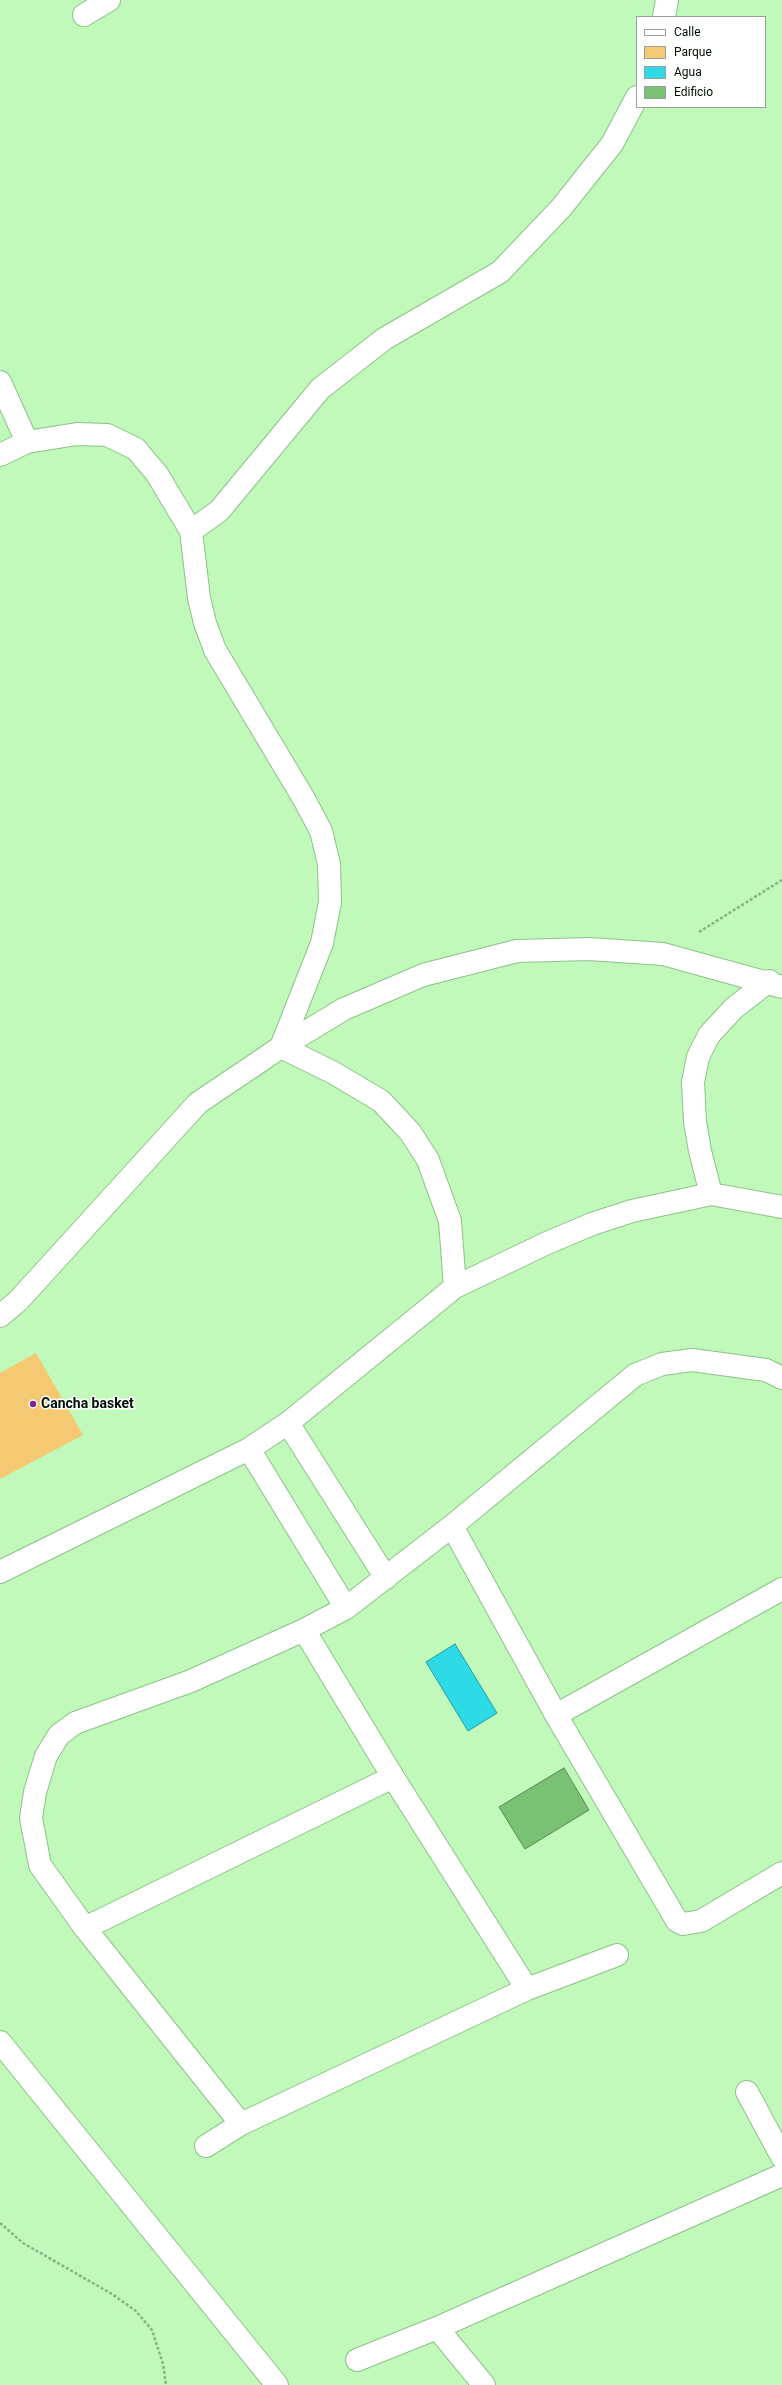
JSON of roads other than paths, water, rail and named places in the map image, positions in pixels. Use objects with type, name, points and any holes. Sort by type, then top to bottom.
[{"type":"street","points":[[84,15],[109,0]]},
{"type":"street","points":[[664,16],[667,0]]},
{"type":"street","points":[[191,531],[219,511],[320,389],[384,340],[500,272],[561,208],[612,144],[636,98]]},
{"type":"street","points":[[0,382],[27,442]]},
{"type":"street","points":[[0,455],[27,442],[77,434],[107,435],[136,448],[157,474],[191,531],[199,598],[205,623],[215,650],[304,799],[321,831],[329,864],[330,902],[322,943],[281,1047]]},
{"type":"street","points":[[0,1316],[18,1301],[198,1103],[281,1047],[344,1009],[423,975],[517,951],[590,949],[663,954],[775,984]]},
{"type":"street","points":[[711,1194],[700,1151],[695,1122],[693,1082],[698,1057],[709,1035],[734,1008],[775,984]]},
{"type":"street","points":[[281,1047],[334,1073],[381,1101],[410,1132],[428,1160],[450,1221],[455,1288]]},
{"type":"street","points":[[0,1572],[249,1449],[288,1423],[455,1288],[547,1243],[592,1224],[632,1211],[711,1194],[782,1207]]},
{"type":"street","points":[[241,2124],[85,1928],[40,1865],[31,1818],[35,1792],[46,1756],[59,1735],[75,1723],[191,1681],[304,1630],[346,1608],[452,1526],[635,1375],[662,1364],[692,1360],[766,1370],[782,1378]]},
{"type":"street","points":[[288,1423],[386,1578]]},
{"type":"street","points":[[249,1449],[346,1608]]},
{"type":"street","points":[[452,1526],[556,1715],[677,1921],[683,1924],[701,1921],[782,1873]]},
{"type":"street","points":[[556,1715],[782,1589]]},
{"type":"street","points":[[304,1630],[393,1777],[527,1989]]},
{"type":"street","points":[[85,1928],[393,1777]]},
{"type":"street","points":[[206,2146],[241,2124],[527,1989],[617,1955]]},
{"type":"street","points":[[0,2042],[277,2385]]},
{"type":"street","points":[[747,2092],[782,2158]]},
{"type":"street","points":[[357,2360],[437,2328],[782,2175]]},
{"type":"street","points":[[437,2328],[484,2385]]},
{"type":"water","points":[[455,1644],[497,1713],[468,1731],[426,1662]]},
{"type":"place","name":"Cancha basket","points":[[33,1404]]}]
